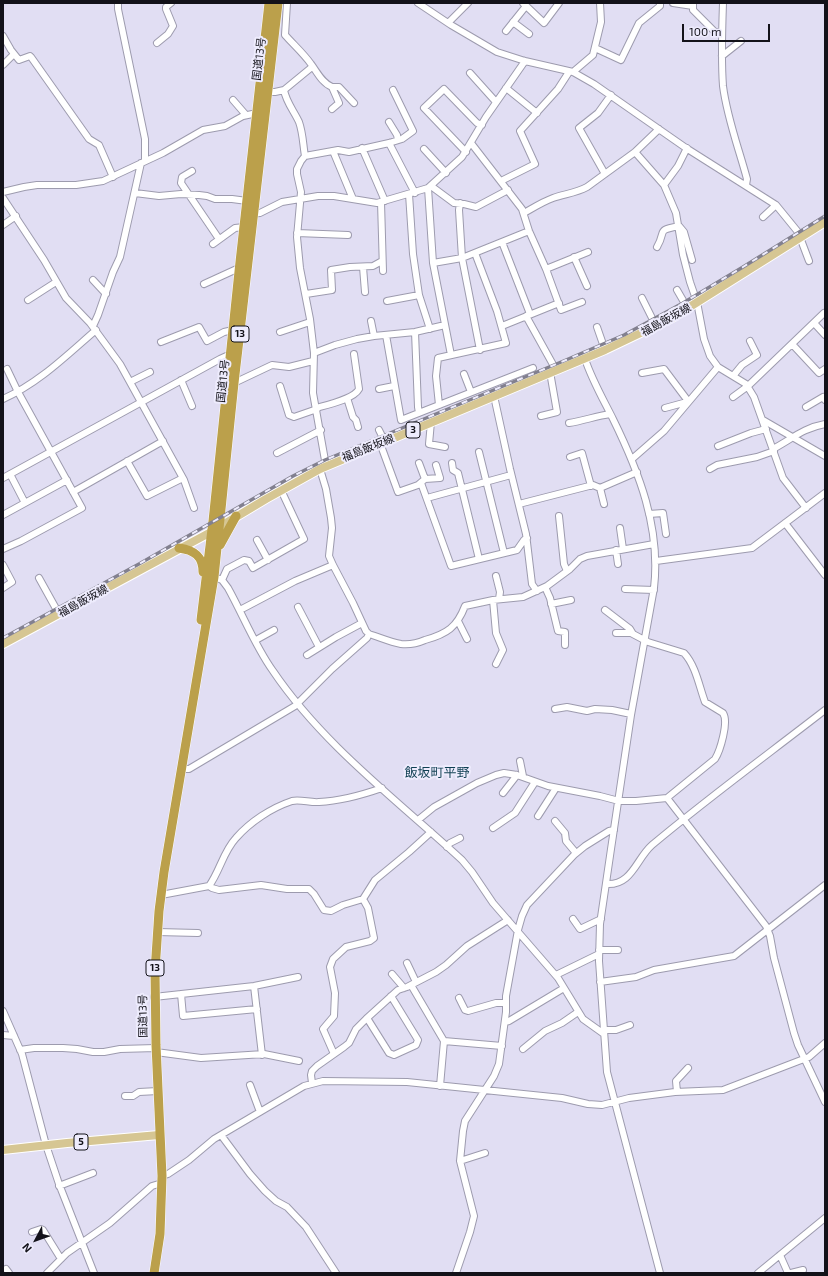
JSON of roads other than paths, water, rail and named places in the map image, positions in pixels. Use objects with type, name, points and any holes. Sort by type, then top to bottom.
[{"type":"highway","name":"国道13号","points":[[198,665],[200,624],[215,529],[234,383],[250,214],[276,4]]},
{"type":"highway","name":"国道13号","points":[[154,1273],[160,1234],[162,1179],[154,997],[157,932],[161,895],[198,665],[218,579],[215,529],[233,330],[244,227],[250,214],[247,201],[257,113],[264,92]]},
{"type":"highway","points":[[217,551],[236,516]]},
{"type":"highway","points":[[179,548],[192,551],[202,563],[203,576],[200,624]]},
{"type":"main road","name":"福島飯坂線","points":[[3,644],[215,529],[323,467],[584,359],[656,326],[688,309],[825,222]]},
{"type":"main road","name":"5","points":[[3,1150],[159,1135]]},
{"type":"street","points":[[3,399],[18,392],[52,368],[94,328],[113,272],[120,257],[143,162],[145,139],[118,3]]},
{"type":"street","points":[[157,43],[172,28],[173,23],[166,7],[172,3]]},
{"type":"street","points":[[418,3],[497,52],[525,61],[571,72],[611,95],[687,148],[776,205],[798,232],[809,261]]},
{"type":"street","points":[[448,23],[468,3]]},
{"type":"street","points":[[506,31],[524,4],[544,23],[559,3]]},
{"type":"street","points":[[501,181],[536,164],[520,131],[558,89],[571,72],[593,55],[601,22],[600,3]]},
{"type":"street","points":[[595,48],[621,60],[639,23],[660,6],[660,3]]},
{"type":"street","points":[[673,3],[693,4],[693,10],[715,32],[722,33]]},
{"type":"street","points":[[723,3],[722,56],[724,87],[727,108],[747,179],[746,185]]},
{"type":"street","points":[[276,4],[285,35],[327,85],[332,87],[339,86],[354,103]]},
{"type":"street","points":[[513,22],[529,34]]},
{"type":"street","points":[[3,36],[19,60],[30,56],[31,57],[89,139],[99,145],[113,177]]},
{"type":"street","points":[[722,56],[740,41]]},
{"type":"street","points":[[3,65],[14,54]]},
{"type":"street","points":[[250,214],[260,213],[282,202],[299,199],[334,196],[377,203],[412,194],[430,187],[460,160],[496,102],[525,61]]},
{"type":"street","points":[[264,92],[284,90],[312,66]]},
{"type":"street","points":[[470,73],[496,102]]},
{"type":"street","points":[[332,87],[339,103],[332,109]]},
{"type":"street","points":[[506,88],[537,113]]},
{"type":"street","points":[[466,152],[424,108],[444,89],[477,123],[482,125]]},
{"type":"street","points":[[284,90],[285,98],[301,128],[305,156]]},
{"type":"street","points":[[393,90],[413,131],[402,139],[389,143],[349,152],[338,150],[305,156],[297,169],[301,192],[299,199],[297,233],[300,268],[306,294],[314,353],[313,393],[321,430],[323,467],[332,528],[329,556],[362,623],[369,634],[402,644],[411,644],[446,632],[458,621],[466,606],[496,600],[523,597],[545,587],[584,557],[592,554],[654,544]]},
{"type":"street","points":[[605,174],[579,128],[598,113],[611,95]]},
{"type":"street","points":[[233,100],[246,115]]},
{"type":"street","points":[[3,192],[38,185],[90,184],[104,181],[163,153],[203,130],[225,126],[243,116],[257,113]]},
{"type":"street","points":[[389,122],[397,135],[398,140]]},
{"type":"street","points":[[524,213],[543,202],[580,191],[634,152],[659,129]]},
{"type":"street","points":[[389,143],[412,194],[413,254],[419,295],[430,329]]},
{"type":"street","points":[[471,143],[524,213],[529,231],[546,269],[561,310],[582,302]]},
{"type":"street","points":[[362,148],[383,202],[382,271]]},
{"type":"street","points":[[664,185],[678,166],[687,148]]},
{"type":"street","points":[[424,150],[446,173]]},
{"type":"street","points":[[333,151],[354,199]]},
{"type":"street","points":[[634,152],[664,185],[676,213],[690,282],[697,302],[704,339],[710,356],[718,366],[748,386],[763,420],[783,478],[806,508]]},
{"type":"street","points":[[192,171],[182,177],[180,183],[219,239]]},
{"type":"street","points":[[430,187],[451,201],[476,207],[508,190]]},
{"type":"street","points":[[430,187],[433,263],[451,355]]},
{"type":"street","points":[[135,193],[159,196],[188,194],[207,196],[215,199],[247,201]]},
{"type":"street","points":[[3,198],[44,260],[66,298],[94,328],[120,364],[183,478],[194,508]]},
{"type":"street","points":[[460,203],[459,210],[462,258],[480,350]]},
{"type":"street","points":[[763,217],[776,205]]},
{"type":"street","points":[[3,225],[16,216]]},
{"type":"street","points":[[657,247],[661,232],[665,229],[679,226]]},
{"type":"street","points":[[679,226],[684,232],[692,260]]},
{"type":"street","points":[[213,244],[235,228],[244,227]]},
{"type":"street","points":[[433,263],[462,258],[529,231]]},
{"type":"street","points":[[297,233],[348,235]]},
{"type":"street","points":[[502,242],[528,315],[553,371],[557,412],[541,416]]},
{"type":"street","points":[[546,269],[588,252]]},
{"type":"street","points":[[439,405],[436,376],[438,358],[480,350],[506,343],[502,326],[475,253]]},
{"type":"street","points":[[574,257],[587,286]]},
{"type":"street","points":[[306,294],[332,290],[331,270],[373,266],[382,261]]},
{"type":"street","points":[[363,267],[366,292]]},
{"type":"street","points":[[204,284],[239,268]]},
{"type":"street","points":[[93,280],[106,294]]},
{"type":"street","points":[[28,300],[56,282]]},
{"type":"street","points":[[677,290],[688,309]]},
{"type":"street","points":[[387,301],[419,295]]},
{"type":"street","points":[[642,298],[656,326]]},
{"type":"street","points":[[502,326],[559,303]]},
{"type":"street","points":[[733,397],[748,386],[824,313],[825,314]]},
{"type":"street","points":[[371,321],[374,336]]},
{"type":"street","points":[[280,332],[310,322]]},
{"type":"street","points":[[814,323],[825,335]]},
{"type":"street","points":[[314,353],[335,344],[374,336],[415,332],[445,325]]},
{"type":"street","points":[[161,342],[199,327],[207,341],[224,332],[233,330]]},
{"type":"street","points":[[597,327],[605,350]]},
{"type":"street","points":[[415,332],[419,413]]},
{"type":"street","points":[[386,335],[401,420],[533,368]]},
{"type":"street","points":[[733,376],[742,365],[757,355],[750,341]]},
{"type":"street","points":[[792,344],[819,373],[825,369]]},
{"type":"street","points":[[3,478],[231,354]]},
{"type":"street","points":[[280,386],[289,415],[294,417],[316,408],[338,402],[358,393],[359,389],[354,354]]},
{"type":"street","points":[[584,359],[592,379],[637,472],[649,514],[656,561],[654,590],[631,714],[618,801],[601,919],[599,952],[607,1072],[660,1273]]},
{"type":"street","points":[[234,383],[272,365],[289,367],[314,361]]},
{"type":"street","points":[[632,459],[664,431],[718,366]]},
{"type":"street","points":[[3,549],[82,508],[18,392],[7,369]]},
{"type":"street","points":[[642,373],[664,369],[688,402]]},
{"type":"street","points":[[130,382],[150,372]]},
{"type":"street","points":[[464,374],[471,392]]},
{"type":"street","points":[[181,380],[192,406]]},
{"type":"street","points":[[379,389],[394,386]]},
{"type":"street","points":[[494,396],[527,538],[532,584],[537,591]]},
{"type":"street","points":[[806,407],[823,397],[825,400]]},
{"type":"street","points":[[347,398],[358,427]]},
{"type":"street","points":[[665,408],[688,402]]},
{"type":"street","points":[[569,423],[584,420],[593,416],[610,414]]},
{"type":"street","points":[[763,420],[825,456]]},
{"type":"street","points":[[431,422],[429,444],[445,447]]},
{"type":"street","points":[[710,469],[717,465],[757,457],[774,450],[812,427],[825,424]]},
{"type":"street","points":[[718,446],[751,433],[766,429]]},
{"type":"street","points":[[277,453],[321,430]]},
{"type":"street","points":[[379,430],[398,492],[406,490],[423,481],[440,478],[436,465]]},
{"type":"street","points":[[73,492],[163,441]]},
{"type":"street","points":[[479,452],[504,553]]},
{"type":"street","points":[[570,457],[582,453],[591,486]]},
{"type":"street","points":[[127,461],[147,496],[183,478]]},
{"type":"street","points":[[419,462],[427,498],[451,566],[517,550],[527,538]]},
{"type":"street","points":[[452,463],[453,470],[458,473],[479,559]]},
{"type":"street","points":[[519,504],[591,486],[600,488],[637,472]]},
{"type":"street","points":[[10,474],[25,503]]},
{"type":"street","points":[[427,498],[512,475]]},
{"type":"street","points":[[3,515],[67,480]]},
{"type":"street","points":[[600,488],[604,504]]},
{"type":"street","points":[[281,490],[304,539],[252,568],[248,561],[244,560],[227,569],[218,579],[228,588],[272,670],[298,704],[329,739],[431,832],[472,872],[493,903],[556,975],[583,1019],[604,1032],[630,1025]]},
{"type":"street","points":[[656,561],[752,548],[825,493]]},
{"type":"street","points":[[649,514],[664,513],[666,534]]},
{"type":"street","points":[[559,516],[564,564],[567,571]]},
{"type":"street","points":[[785,523],[825,574]]},
{"type":"street","points":[[620,528],[624,549]]},
{"type":"street","points":[[257,540],[268,560]]},
{"type":"street","points":[[616,550],[618,564]]},
{"type":"street","points":[[3,565],[12,582],[3,588]]},
{"type":"street","points":[[240,610],[295,581],[333,566]]},
{"type":"street","points":[[496,576],[500,592],[496,600],[496,633],[503,650],[496,664]]},
{"type":"street","points":[[39,578],[59,614]]},
{"type":"street","points":[[545,587],[558,631],[565,632],[565,645]]},
{"type":"street","points":[[625,589],[654,590]]},
{"type":"street","points":[[551,604],[571,600]]},
{"type":"street","points":[[298,607],[319,647]]},
{"type":"street","points":[[605,610],[630,629],[633,634]]},
{"type":"street","points":[[458,621],[467,639]]},
{"type":"street","points":[[307,655],[362,623]]},
{"type":"street","points":[[256,640],[274,630]]},
{"type":"street","points":[[418,820],[434,807],[491,776],[504,773],[520,775],[535,782],[556,788],[618,801],[636,801],[667,798],[715,759],[719,752],[725,716],[723,713],[705,702],[692,664],[684,653],[645,641],[633,634],[616,633]]},
{"type":"street","points":[[182,769],[189,769],[298,704],[332,669],[367,638],[369,634]]},
{"type":"street","points":[[555,709],[567,707],[587,711],[595,709],[612,710],[631,714]]},
{"type":"street","points":[[606,884],[620,882],[629,876],[650,846],[825,710]]},
{"type":"street","points":[[503,793],[520,775],[520,761]]},
{"type":"street","points":[[493,828],[515,813],[535,782]]},
{"type":"street","points":[[209,886],[217,873],[225,852],[248,826],[262,816],[292,801],[319,802],[334,800],[367,794],[382,788]]},
{"type":"street","points":[[538,816],[556,788]]},
{"type":"street","points":[[667,798],[766,926],[794,1033],[825,1102]]},
{"type":"street","points":[[555,821],[565,833],[566,841],[576,853]]},
{"type":"street","points":[[456,1273],[474,1216],[460,1161],[465,1121],[494,1076],[499,1064],[506,1012],[506,996],[522,916],[527,905],[576,853],[609,831],[614,830]]},
{"type":"street","points":[[161,895],[209,886],[224,890],[261,885],[287,889],[309,889],[326,912],[363,899],[375,880],[431,832]]},
{"type":"street","points":[[447,847],[450,843],[460,838]]},
{"type":"street","points":[[600,982],[636,977],[654,970],[734,956],[825,885]]},
{"type":"street","points":[[334,1054],[323,1029],[334,1016],[335,993],[331,963],[333,959],[348,946],[370,941],[374,938],[368,908],[363,899]]},
{"type":"street","points":[[573,919],[580,929],[601,919]]},
{"type":"street","points":[[312,1083],[312,1071],[348,1043],[356,1029],[398,990],[414,984],[446,965],[467,946],[508,920]]},
{"type":"street","points":[[157,932],[198,933]]},
{"type":"street","points":[[556,975],[599,952],[618,950]]},
{"type":"street","points":[[408,963],[414,984],[444,1041],[440,1086]]},
{"type":"street","points":[[392,974],[404,988]]},
{"type":"street","points":[[154,997],[254,986],[298,977]]},
{"type":"street","points":[[254,986],[262,1055]]},
{"type":"street","points":[[504,1022],[564,988]]},
{"type":"street","points":[[181,994],[183,1016],[257,1009]]},
{"type":"street","points":[[367,1018],[389,1053],[394,1055],[416,1045],[418,1040],[391,996]]},
{"type":"street","points":[[459,998],[465,1010],[468,1011],[496,1003],[505,1003]]},
{"type":"street","points":[[3,1011],[28,1072],[46,1145],[60,1186],[94,1273]]},
{"type":"street","points":[[523,1049],[545,1031],[562,1023],[578,1012]]},
{"type":"street","points":[[3,1035],[14,1036]]},
{"type":"street","points":[[444,1041],[502,1046]]},
{"type":"street","points":[[47,1273],[67,1253],[110,1223],[152,1186],[214,1139],[304,1086],[312,1083],[323,1081],[407,1082],[486,1089],[562,1098],[588,1104],[602,1105],[629,1098],[677,1092],[723,1090],[813,1055],[825,1043]]},
{"type":"street","points":[[20,1050],[34,1048],[63,1048],[104,1052],[120,1048],[156,1050],[202,1058],[262,1055],[281,1057],[299,1062]]},
{"type":"street","points":[[677,1092],[676,1081],[688,1068]]},
{"type":"street","points":[[250,1085],[260,1112]]},
{"type":"street","points":[[125,1096],[134,1096],[139,1092],[158,1091]]},
{"type":"street","points":[[221,1135],[250,1174],[273,1198],[287,1207],[306,1227],[336,1273]]},
{"type":"street","points":[[460,1161],[485,1153]]},
{"type":"street","points":[[60,1186],[93,1173]]},
{"type":"street","points":[[758,1273],[825,1218]]},
{"type":"street","points":[[32,1232],[41,1229],[43,1230],[61,1259]]},
{"type":"street","points":[[780,1254],[790,1273],[803,1270]]},
{"type":"railway","points":[[3,638],[139,564],[293,476],[325,460],[624,335],[683,303],[825,216]]},
{"type":"district","name":"飯坂町平野","points":[[437,773]]}]
